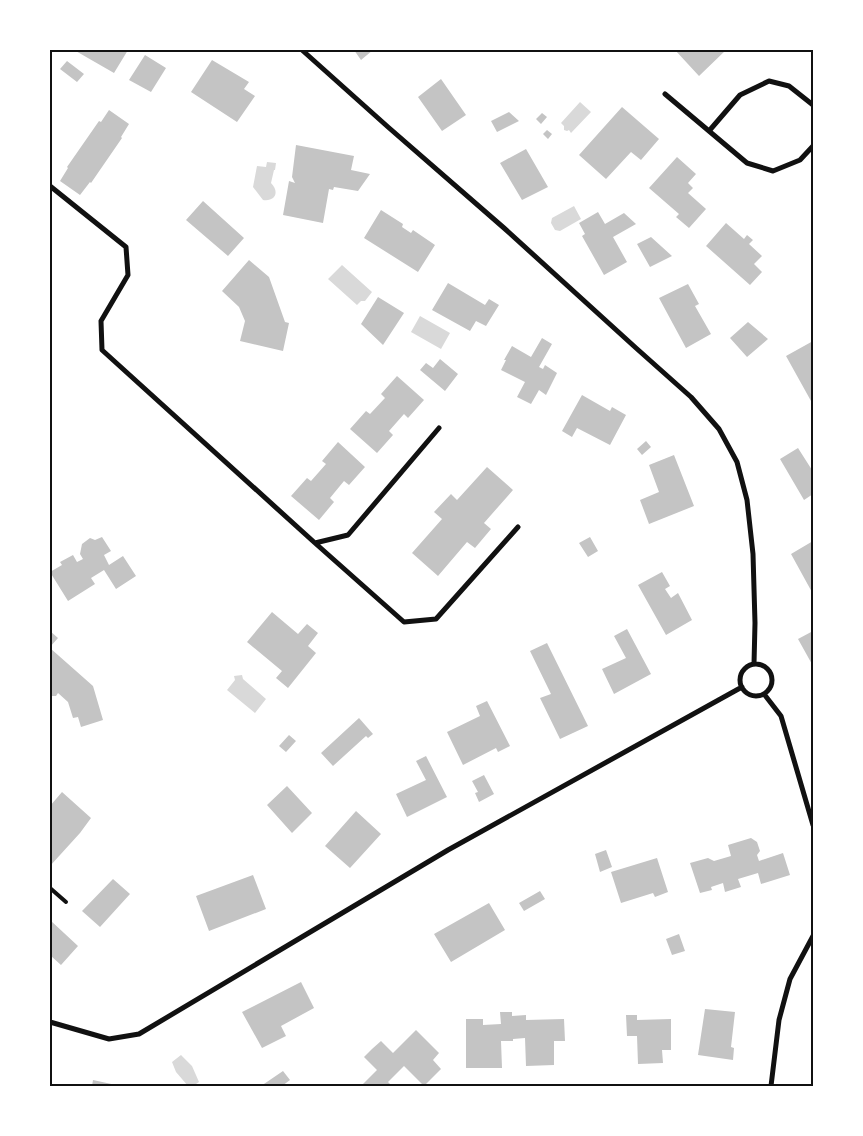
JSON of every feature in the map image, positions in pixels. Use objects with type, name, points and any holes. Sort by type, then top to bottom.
[{"type":"street","points":[[302,50],[692,397],[719,429],[737,462],[746,500],[753,554],[754,664]]},
{"type":"street","points":[[709,131],[740,95],[769,81],[789,86],[813,105]]},
{"type":"street","points":[[665,94],[747,163],[773,171],[800,160],[813,146]]},
{"type":"street","points":[[50,186],[126,247],[128,275],[101,321],[102,350],[314,543],[404,622],[436,619],[518,527]]},
{"type":"street","points":[[314,543],[348,535],[440,428]]},
{"type":"street","points":[[754,664],[764,667],[771,674],[772,680],[768,690],[759,696],[749,695],[744,692],[740,682],[744,669],[754,664]]},
{"type":"street","points":[[50,1022],[109,1039],[139,1034],[448,850],[742,687]]},
{"type":"street","points":[[764,694],[781,716],[813,825]]},
{"type":"street","points":[[771,1086],[778,1020],[790,979],[813,936]]},
{"type":"lane","points":[[50,888],[66,902]]},
{"type":"shaded area","points":[[580,102],[591,112],[571,133],[569,130],[564,130],[564,126],[561,123]]},
{"type":"shaded area","points":[[267,162],[276,163],[271,183],[276,193],[273,198],[263,200],[253,187],[257,166],[266,167]]},
{"type":"shaded area","points":[[574,206],[581,219],[560,231],[555,230],[551,223],[552,218]]},
{"type":"shaded area","points":[[342,265],[372,292],[365,301],[361,301],[357,305],[328,279]]},
{"type":"shaded area","points":[[420,316],[450,333],[441,349],[411,332]]},
{"type":"shaded area","points":[[242,675],[243,679],[266,699],[255,713],[227,690],[235,680],[234,676]]},
{"type":"shaded area","points":[[181,1055],[192,1066],[199,1082],[193,1086],[188,1086],[176,1072],[172,1062]]},
{"type":"building","points":[[74,50],[128,50],[114,73]]},
{"type":"building","points":[[354,50],[373,50],[361,60]]},
{"type":"building","points":[[675,50],[726,50],[699,76]]},
{"type":"building","points":[[145,55],[166,68],[151,92],[129,80]]},
{"type":"building","points":[[212,60],[249,82],[244,89],[255,96],[237,122],[191,92]]},
{"type":"building","points":[[67,61],[84,74],[77,82],[60,69]]},
{"type":"building","points":[[441,79],[466,115],[442,131],[418,97]]},
{"type":"building","points":[[622,107],[659,139],[641,160],[631,152],[606,179],[579,155]]},
{"type":"building","points":[[109,110],[129,124],[122,138],[91,183],[80,195],[60,181],[67,167],[99,121],[101,122]]},
{"type":"building","points":[[509,112],[519,121],[497,132],[491,121]]},
{"type":"building","points":[[542,113],[547,117],[541,124],[536,119]]},
{"type":"building","points":[[547,130],[552,134],[548,139],[543,134]]},
{"type":"building","points":[[296,145],[354,156],[351,170],[370,174],[358,191],[334,187],[333,190],[329,189],[323,223],[283,215],[289,181],[295,183],[292,177]]},
{"type":"building","points":[[526,149],[548,187],[522,200],[500,163]]},
{"type":"building","points":[[677,157],[696,174],[688,183],[693,188],[688,193],[706,209],[689,228],[676,217],[679,214],[649,188]]},
{"type":"building","points":[[203,201],[244,238],[228,256],[186,220]]},
{"type":"building","points":[[381,210],[403,224],[402,227],[411,233],[413,230],[435,245],[418,272],[364,238]]},
{"type":"building","points":[[598,212],[605,224],[624,213],[636,224],[613,237],[627,262],[604,275],[582,236],[585,234],[579,223]]},
{"type":"building","points":[[726,223],[744,239],[747,235],[753,240],[749,244],[762,256],[754,264],[762,272],[750,285],[706,246]]},
{"type":"building","points":[[651,237],[672,256],[650,267],[637,244]]},
{"type":"building","points":[[249,260],[269,277],[285,322],[289,323],[283,351],[240,341],[245,321],[239,307],[222,291]]},
{"type":"building","points":[[448,283],[485,305],[489,299],[499,305],[486,326],[476,321],[470,331],[432,310]]},
{"type":"building","points":[[688,284],[699,304],[695,306],[711,334],[686,348],[659,298]]},
{"type":"building","points":[[378,297],[404,313],[383,345],[361,324]]},
{"type":"building","points":[[748,322],[768,339],[747,357],[730,338]]},
{"type":"building","points":[[542,338],[552,344],[539,367],[543,369],[545,365],[557,373],[546,395],[539,390],[531,404],[517,397],[525,382],[501,370],[512,346],[531,357]]},
{"type":"building","points":[[813,341],[813,400],[811,401],[786,356]]},
{"type":"building","points":[[440,359],[458,374],[445,391],[420,370],[426,363],[433,368]]},
{"type":"building","points":[[397,376],[424,400],[408,418],[404,414],[389,431],[393,435],[377,453],[350,429],[366,411],[370,414],[385,398],[381,394]]},
{"type":"building","points":[[582,395],[610,411],[612,407],[626,415],[610,445],[577,428],[572,437],[562,431]]},
{"type":"building","points":[[646,441],[651,447],[642,455],[637,449]]},
{"type":"building","points":[[338,442],[365,467],[349,485],[344,481],[330,498],[334,502],[319,520],[291,496],[307,478],[311,481],[326,464],[322,461]]},
{"type":"building","points":[[798,448],[813,470],[813,494],[804,500],[780,459]]},
{"type":"building","points":[[674,455],[694,506],[649,524],[640,500],[659,492],[649,465]]},
{"type":"building","points":[[487,467],[513,490],[484,523],[491,529],[475,548],[467,542],[438,576],[412,553],[442,519],[434,512],[451,494],[457,500]]},
{"type":"building","points":[[102,537],[111,551],[104,555],[109,565],[123,556],[136,576],[116,589],[104,570],[91,578],[95,584],[68,601],[50,572],[62,565],[60,562],[73,555],[77,562],[83,559],[80,554],[82,544],[90,538],[95,540]]},
{"type":"building","points":[[590,537],[598,551],[588,557],[579,543]]},
{"type":"building","points":[[813,541],[813,594],[791,554]]},
{"type":"building","points":[[662,572],[670,586],[665,589],[671,598],[678,593],[692,620],[666,635],[638,585]]},
{"type":"building","points":[[272,612],[298,634],[307,624],[318,633],[308,646],[316,653],[288,688],[276,678],[282,671],[247,642]]},
{"type":"building","points":[[627,629],[651,674],[614,694],[602,669],[626,658],[614,636]]},
{"type":"building","points":[[50,631],[58,638],[50,647]]},
{"type":"building","points":[[813,631],[813,666],[798,639]]},
{"type":"building","points":[[547,643],[588,726],[560,739],[540,698],[551,694],[530,651]]},
{"type":"building","points":[[50,648],[93,686],[103,720],[81,727],[78,717],[73,718],[68,702],[58,693],[56,696],[50,696]]},
{"type":"building","points":[[487,701],[510,746],[498,752],[496,748],[463,765],[447,732],[480,716],[476,706]]},
{"type":"building","points":[[359,718],[373,734],[368,738],[366,736],[333,766],[321,753]]},
{"type":"building","points":[[289,735],[296,741],[286,752],[279,746]]},
{"type":"building","points":[[426,756],[447,797],[407,817],[396,794],[426,780],[416,761]]},
{"type":"building","points":[[484,775],[494,794],[479,802],[475,793],[478,792],[472,781]]},
{"type":"building","points":[[287,786],[312,813],[292,833],[267,805]]},
{"type":"building","points":[[62,792],[91,818],[50,866],[50,806]]},
{"type":"building","points":[[356,811],[381,834],[350,868],[325,846]]},
{"type":"building","points":[[751,838],[757,842],[760,851],[757,855],[759,861],[783,853],[790,875],[761,884],[758,873],[738,879],[741,887],[725,892],[723,883],[711,887],[712,890],[700,893],[690,863],[708,858],[714,861],[731,856],[728,845]]},
{"type":"building","points":[[606,850],[612,867],[600,872],[595,854]]},
{"type":"building","points":[[657,858],[668,892],[655,897],[653,893],[621,903],[611,872]]},
{"type":"building","points":[[253,875],[266,909],[209,931],[196,896]]},
{"type":"building","points":[[113,879],[130,894],[100,927],[82,911]]},
{"type":"building","points":[[540,891],[545,899],[524,911],[519,903]]},
{"type":"building","points":[[489,903],[505,930],[451,962],[434,934]]},
{"type":"building","points":[[50,920],[78,946],[61,965],[50,957]]},
{"type":"building","points":[[679,934],[685,951],[672,955],[666,939]]},
{"type":"building","points":[[301,982],[314,1008],[281,1026],[286,1036],[262,1048],[242,1012]]},
{"type":"building","points":[[705,1009],[735,1012],[731,1047],[734,1048],[733,1060],[698,1055]]},
{"type":"building","points":[[500,1012],[512,1012],[512,1016],[526,1015],[526,1020],[564,1019],[565,1041],[554,1041],[554,1065],[526,1066],[525,1038],[501,1041],[502,1068],[466,1068],[466,1019],[483,1019],[483,1025],[501,1024]]},
{"type":"building","points":[[626,1015],[637,1015],[637,1020],[671,1019],[671,1050],[662,1050],[663,1063],[638,1064],[637,1036],[627,1036]]},
{"type":"building","points":[[416,1030],[439,1053],[433,1060],[441,1069],[424,1086],[404,1066],[388,1082],[392,1086],[361,1086],[377,1070],[364,1057],[381,1041],[393,1053]]},
{"type":"building","points":[[283,1071],[290,1080],[282,1086],[261,1086]]},
{"type":"building","points":[[93,1080],[116,1085],[116,1086],[92,1086]]}]
